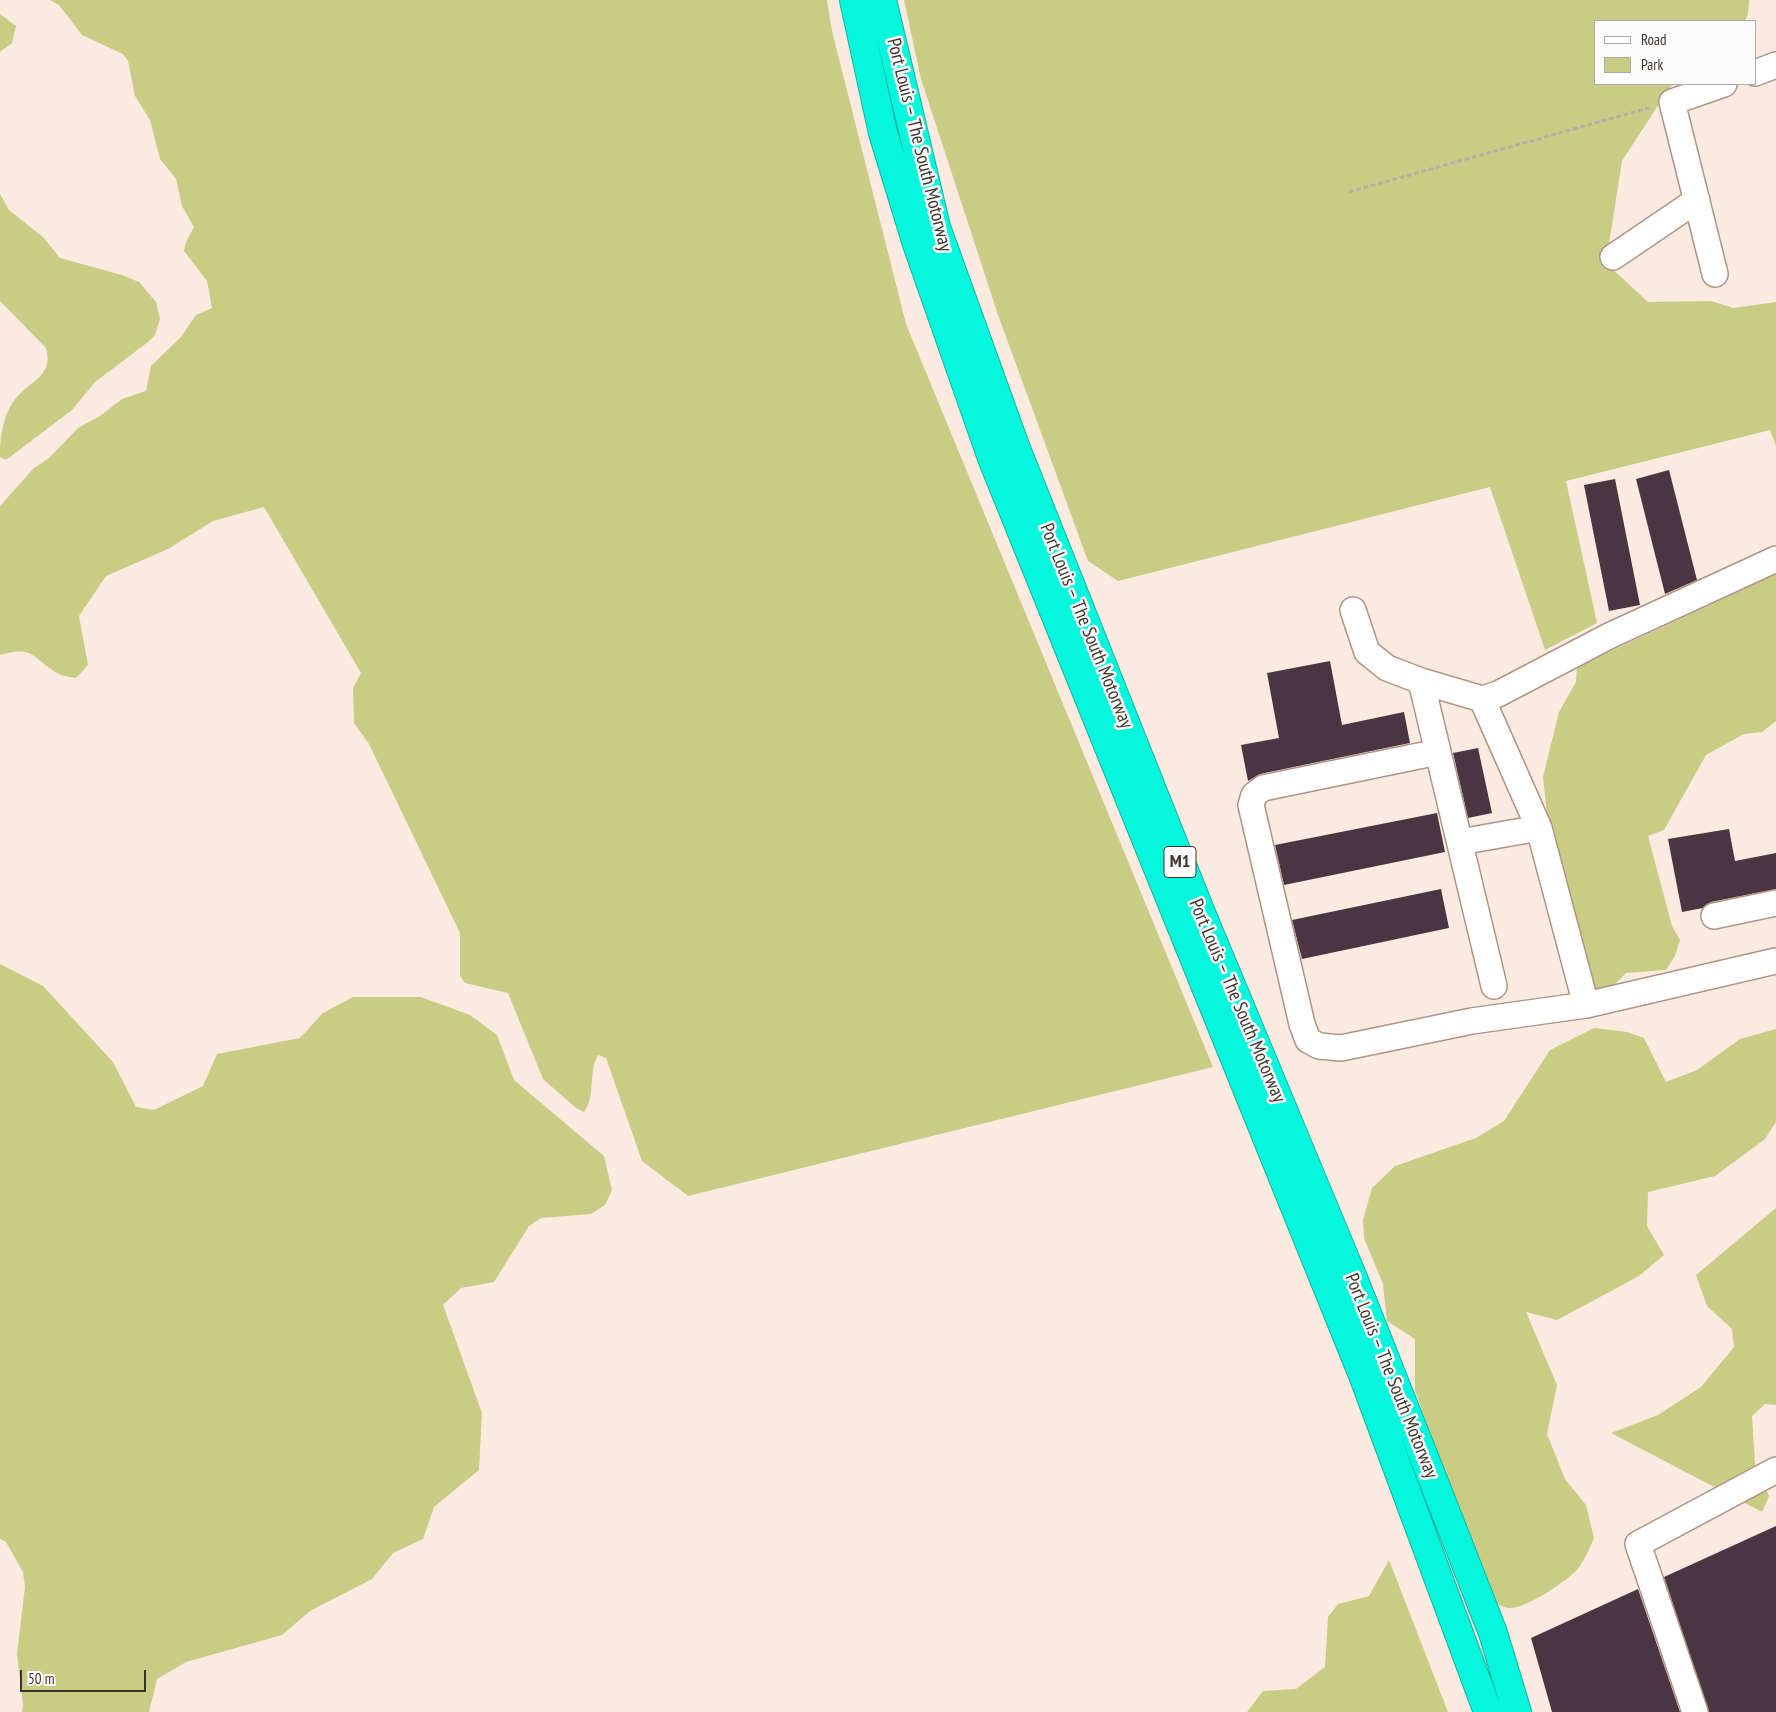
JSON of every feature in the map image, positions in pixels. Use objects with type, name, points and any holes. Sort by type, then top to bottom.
[{"type":"highway","name":"Port Louis – The South Motorway","points":[[854,0],[886,142],[917,244],[992,458],[1363,1375],[1488,1712]]},
{"type":"highway","name":"Port Louis – The South Motorway","points":[[882,0],[936,227],[1014,446],[1201,913],[1388,1366],[1493,1633],[1517,1712]]},
{"type":"street","points":[[1756,73],[1776,65]]},
{"type":"street","points":[[1715,274],[1672,102],[1721,85]]},
{"type":"street","points":[[1613,257],[1696,200]]},
{"type":"street","points":[[1353,610],[1367,652],[1387,668],[1421,681],[1482,699],[1498,694],[1609,636],[1776,559]]},
{"type":"street","points":[[1421,681],[1494,986]]},
{"type":"street","points":[[1482,699],[1539,828],[1586,1005]]},
{"type":"street","points":[[1438,752],[1263,788],[1254,795],[1251,805],[1302,1024],[1308,1040],[1319,1046],[1341,1048],[1472,1022],[1586,1005],[1776,961]]},
{"type":"street","points":[[1460,842],[1539,828]]},
{"type":"street","points":[[1714,916],[1774,911]]},
{"type":"street","points":[[1695,1712],[1638,1544],[1776,1470]]},
{"type":"path","points":[[1349,192],[1672,102]]},
{"type":"green space","points":[[50,0],[827,0],[832,31],[906,324],[1213,1067],[688,1196],[642,1161],[606,1058],[598,1055],[595,1062],[590,1099],[584,1112],[576,1108],[543,1079],[508,993],[465,983],[460,976],[460,933],[369,744],[354,723],[353,688],[361,673],[264,507],[213,521],[168,549],[106,576],[79,616],[88,665],[76,678],[57,673],[26,652],[11,652],[0,655],[0,506],[34,468],[48,459],[78,428],[100,416],[122,399],[146,391],[151,366],[181,337],[196,315],[212,308],[207,281],[184,251],[186,242],[194,227],[182,206],[176,179],[160,159],[150,120],[135,96],[128,61],[123,54],[82,35],[59,5]]},
{"type":"green space","points":[[904,0],[1749,0],[1745,20],[1594,20],[1594,85],[1673,85],[1622,161],[1606,263],[1648,302],[1711,301],[1733,308],[1776,302],[1776,446],[1770,430],[1566,481],[1597,623],[1545,650],[1490,487],[1118,581],[1088,561],[998,315],[921,79]]},
{"type":"green space","points":[[0,14],[16,26],[12,43],[0,52]]},
{"type":"green space","points":[[0,194],[9,210],[43,237],[60,258],[122,275],[139,282],[156,302],[160,319],[155,335],[148,342],[95,382],[72,410],[6,460],[0,457],[0,449],[3,426],[8,410],[17,397],[40,377],[47,365],[48,357],[46,348],[0,301]]},
{"type":"green space","points":[[1776,574],[1776,721],[1762,732],[1744,734],[1706,755],[1664,830],[1648,836],[1672,926],[1680,940],[1675,956],[1666,970],[1626,973],[1603,996],[1585,995],[1554,880],[1543,777],[1559,712],[1576,682],[1577,667]]},
{"type":"green space","points":[[0,964],[43,986],[113,1062],[136,1107],[154,1110],[203,1086],[217,1054],[300,1038],[323,1013],[353,997],[421,997],[470,1015],[497,1035],[514,1080],[604,1156],[612,1190],[605,1205],[591,1214],[541,1218],[529,1226],[494,1282],[461,1288],[443,1305],[482,1413],[479,1470],[434,1507],[423,1539],[393,1553],[372,1579],[310,1611],[282,1635],[186,1662],[157,1679],[149,1712],[22,1712],[23,1705],[17,1654],[25,1587],[23,1572],[6,1542],[0,1539]]},
{"type":"green space","points":[[1594,1028],[1627,1032],[1644,1038],[1666,1082],[1697,1070],[1740,1039],[1776,1029],[1776,1122],[1765,1139],[1715,1176],[1648,1192],[1647,1226],[1664,1255],[1639,1276],[1557,1320],[1526,1312],[1557,1385],[1547,1434],[1565,1479],[1586,1505],[1594,1538],[1586,1556],[1575,1572],[1536,1599],[1508,1608],[1496,1603],[1482,1587],[1415,1390],[1415,1339],[1387,1321],[1383,1284],[1364,1238],[1363,1220],[1372,1188],[1395,1166],[1476,1138],[1504,1121],[1550,1050]]},
{"type":"green space","points":[[1776,1208],[1776,1405],[1765,1404],[1752,1416],[1755,1464],[1769,1496],[1762,1512],[1611,1433],[1658,1415],[1701,1387],[1734,1347],[1732,1329],[1707,1306],[1696,1275]]},
{"type":"green space","points":[[1389,1560],[1448,1712],[1247,1712],[1263,1691],[1296,1689],[1325,1667],[1328,1617],[1338,1604],[1369,1596]]},
{"type":"building","points":[[1669,470],[1697,580],[1665,594],[1636,479]]},
{"type":"building","points":[[1615,479],[1640,605],[1609,611],[1584,485]]},
{"type":"building","points":[[1330,661],[1342,725],[1404,712],[1410,743],[1260,774],[1248,781],[1241,745],[1279,738],[1267,673]]},
{"type":"building","points":[[1478,748],[1492,813],[1468,818],[1453,753]]},
{"type":"building","points":[[1437,813],[1445,852],[1284,885],[1275,845]]},
{"type":"building","points":[[1729,829],[1735,861],[1776,853],[1776,889],[1711,902],[1703,908],[1682,912],[1668,839]]},
{"type":"building","points":[[1441,889],[1449,928],[1302,959],[1292,920]]},
{"type":"building","points":[[1776,1526],[1776,1712],[1709,1712],[1664,1577]]},
{"type":"building","points":[[1638,1589],[1680,1712],[1552,1712],[1531,1638]]}]
